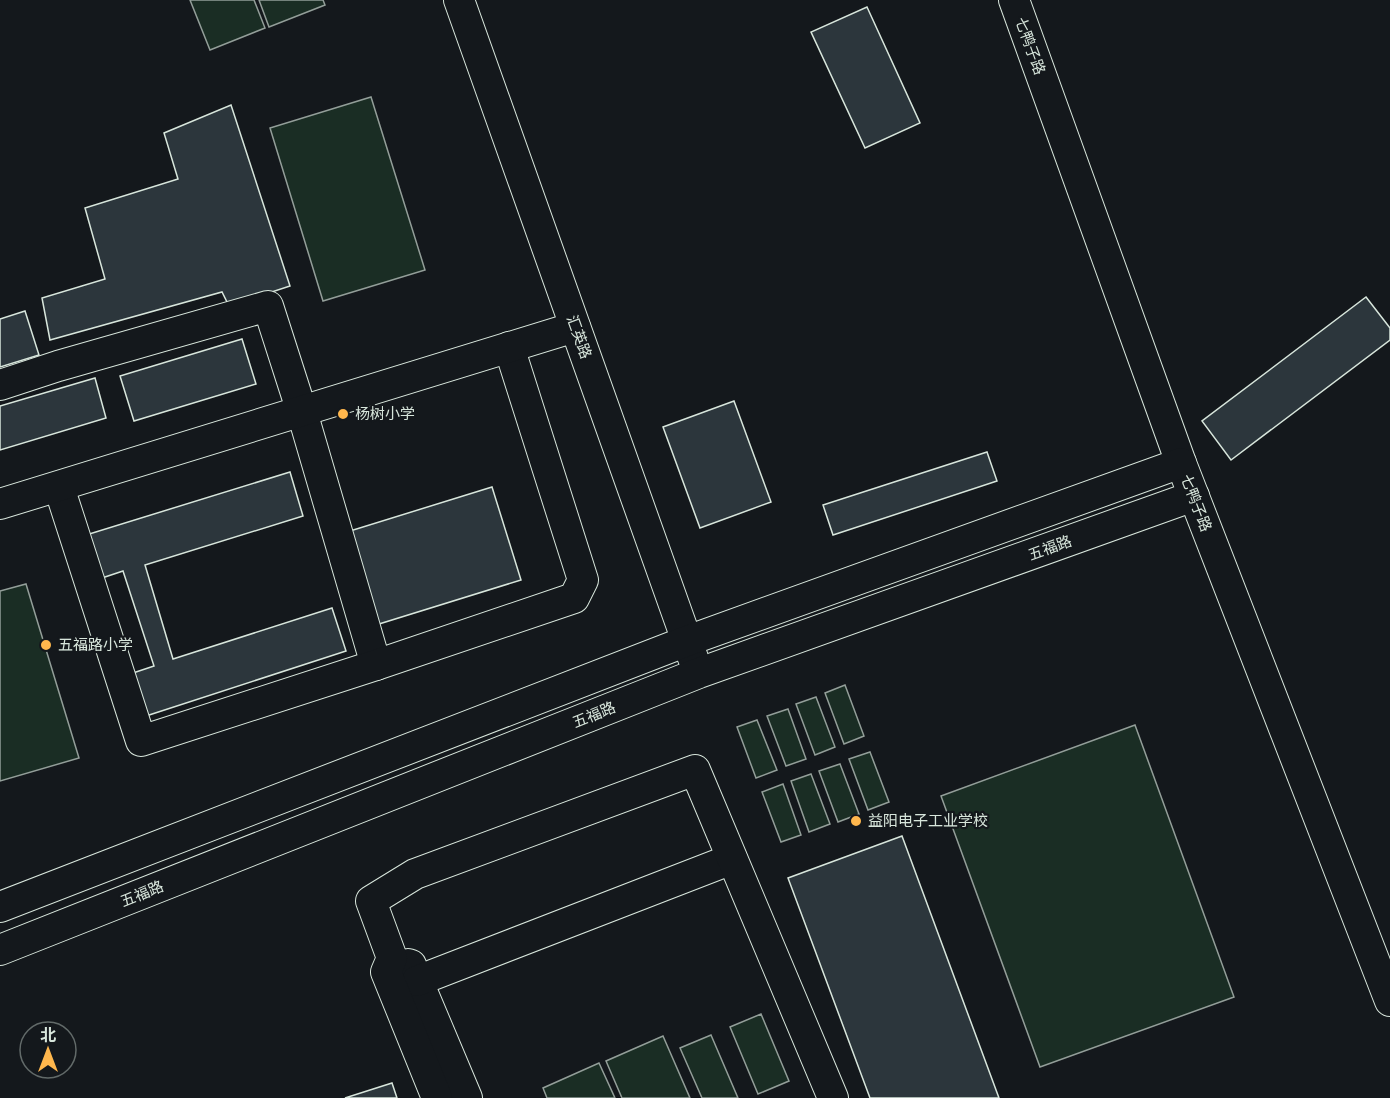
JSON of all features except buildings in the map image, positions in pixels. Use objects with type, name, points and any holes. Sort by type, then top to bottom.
[{"type":"street","name":"汇英路","points":[[459,0],[699,673]]},
{"type":"street","name":"七鸭子路","points":[[1014,0],[1180,463],[1390,1000]]},
{"type":"street","points":[[0,385],[58,366],[268,306],[302,412],[376,665]]},
{"type":"street","points":[[0,504],[575,327]]},
{"type":"street","points":[[59,487],[141,741],[574,598],[583,580],[509,347]]},
{"type":"street","points":[[0,908],[687,641],[1180,463]]},
{"type":"street","name":"五福路","points":[[0,950],[699,673],[1194,496]]},
{"type":"street","points":[[437,1098],[386,972],[392,958],[371,901],[415,874],[695,770],[832,1098]]},
{"type":"street","points":[[417,981],[732,859]]},
{"type":"street","points":[[392,958],[411,965],[467,1098]]},
{"type":"green space","points":[[190,0],[254,0],[265,28],[210,50]]},
{"type":"green space","points":[[259,0],[323,0],[325,5],[269,27]]},
{"type":"green space","points":[[371,97],[425,270],[323,301],[270,128]]},
{"type":"green space","points":[[26,584],[79,758],[0,781],[0,591]]},
{"type":"green space","points":[[845,685],[864,736],[844,744],[825,693]]},
{"type":"green space","points":[[816,697],[835,747],[815,755],[796,704]]},
{"type":"green space","points":[[788,709],[806,759],[786,766],[767,716]]},
{"type":"green space","points":[[757,720],[777,770],[756,778],[737,727]]},
{"type":"green space","points":[[1135,725],[1234,997],[1040,1067],[941,796]]},
{"type":"green space","points":[[870,752],[889,802],[868,810],[849,759]]},
{"type":"green space","points":[[840,764],[859,814],[838,822],[819,771]]},
{"type":"green space","points":[[811,774],[830,824],[809,832],[791,781]]},
{"type":"green space","points":[[783,784],[801,835],[781,842],[762,792]]},
{"type":"green space","points":[[761,1014],[789,1081],[758,1094],[730,1027]]},
{"type":"green space","points":[[711,1035],[738,1098],[702,1098],[680,1048]]},
{"type":"green space","points":[[663,1036],[690,1098],[622,1098],[606,1061]]},
{"type":"green space","points":[[599,1063],[615,1098],[547,1098],[543,1088]]},
{"type":"place","name":"杨树小学","points":[[343,414]]},
{"type":"place","name":"五福路小学","points":[[46,645]]},
{"type":"place","name":"益阳电子工业学校","points":[[856,821]]}]
